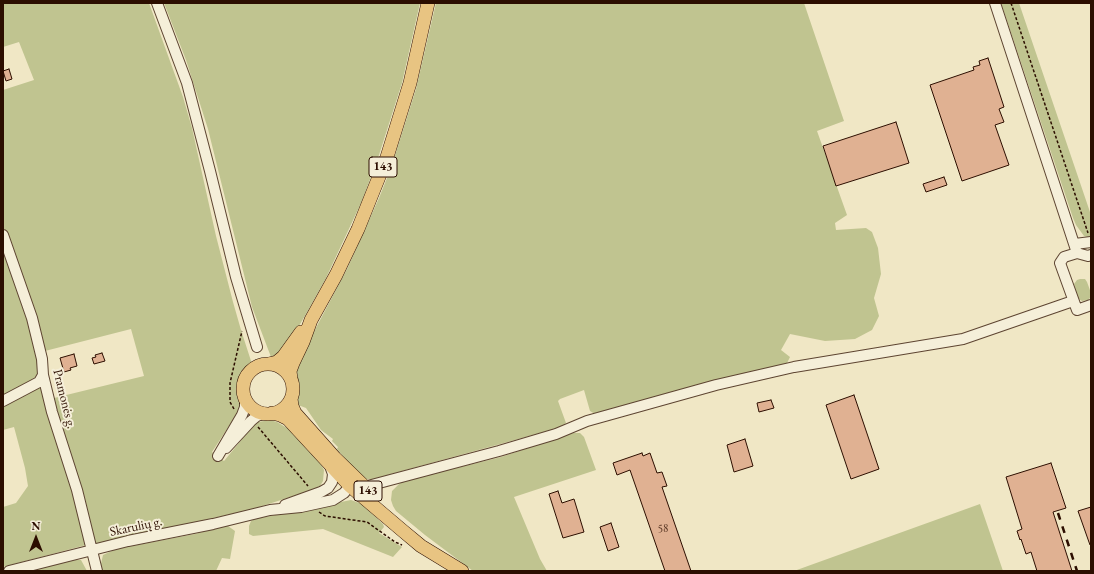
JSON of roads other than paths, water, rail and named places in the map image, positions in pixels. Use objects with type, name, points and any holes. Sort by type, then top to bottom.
[{"type":"main road","name":"143","points":[[428,3],[410,83],[395,133],[368,205],[347,252],[311,320],[293,363],[290,371],[293,389],[291,398],[295,413],[326,448],[394,514],[462,570]]},
{"type":"main road","name":"143","points":[[311,320],[283,357],[277,362],[256,367],[246,377],[244,391],[245,398],[253,408],[280,415],[288,419],[350,486],[422,546],[462,570]]},
{"type":"main road","points":[[269,364],[282,368],[291,379]]},
{"type":"main road","points":[[268,413],[283,408],[291,398]]},
{"type":"street","points":[[157,3],[169,33],[190,97],[236,277],[257,347]]},
{"type":"street","points":[[996,3],[1076,248],[1090,259]]},
{"type":"street","name":"Pramonės g.","points":[[3,235],[32,318],[42,359],[43,375],[52,412],[77,490],[97,571]]},
{"type":"street","points":[[1090,238],[1064,257],[1060,263],[1077,310],[1091,305]]},
{"type":"street","points":[[364,486],[498,451],[556,434],[587,421],[716,385],[794,367],[963,339],[1073,301]]},
{"type":"street","points":[[3,401],[39,382],[43,375]]},
{"type":"street","points":[[245,398],[245,406],[242,415],[218,456],[238,437],[251,421],[257,416],[268,413]]},
{"type":"street","name":"Skarulių g.","points":[[9,571],[93,550],[270,510],[321,492],[328,488],[332,482],[333,474],[330,466]]},
{"type":"street","points":[[350,472],[352,479],[350,486]]},
{"type":"street","name":"Skarulių g.","points":[[270,510],[301,507],[333,500],[344,493],[350,486]]},
{"type":"railway","points":[[1058,513],[1077,571]]}]
